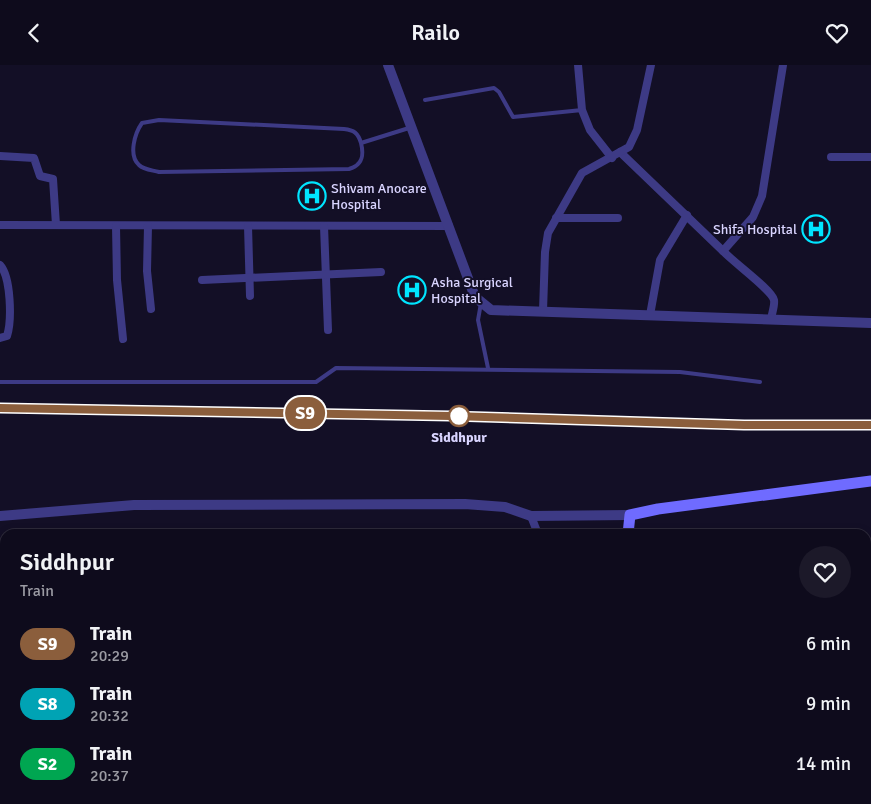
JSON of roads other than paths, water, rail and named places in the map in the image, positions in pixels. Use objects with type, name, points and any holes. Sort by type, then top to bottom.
[{"type":"main road","points":[[629,529],[630,515],[658,509],[871,481]]},
{"type":"street","points":[[388,65],[475,297],[490,310],[871,323]]},
{"type":"street","points":[[578,65],[582,110],[590,130],[612,158]]},
{"type":"street","points":[[543,311],[545,252],[548,233],[582,173],[629,147],[638,130],[651,65]]},
{"type":"street","points":[[723,251],[753,217],[762,196],[783,65]]},
{"type":"street","points":[[620,152],[732,261],[771,293],[775,302],[771,319]]},
{"type":"street","points":[[0,156],[34,157],[40,176],[53,179],[56,189],[56,225]]},
{"type":"street","points":[[831,157],[871,157]]},
{"type":"street","points":[[650,315],[660,260],[686,215]]},
{"type":"street","points":[[556,218],[618,218]]},
{"type":"street","points":[[0,225],[449,226]]},
{"type":"street","points":[[116,226],[117,280],[123,339]]},
{"type":"street","points":[[148,226],[147,271],[151,309]]},
{"type":"street","points":[[248,226],[250,297]]},
{"type":"street","points":[[324,226],[328,330]]},
{"type":"street","points":[[0,265],[8,277],[8,326],[6,336],[0,338]]},
{"type":"street","points":[[202,281],[249,277],[382,272]]},
{"type":"street","points":[[0,516],[134,505],[465,504],[504,507],[531,516],[630,515]]},
{"type":"street","points":[[531,516],[536,529]]},
{"type":"lane","points":[[426,100],[494,88],[499,92],[513,117],[518,119],[582,110]]},
{"type":"lane","points":[[160,120],[344,129],[352,130],[358,135],[361,143],[363,153],[361,161],[356,167],[349,169],[158,172],[139,165],[135,159],[133,148],[136,131],[142,123],[160,120]]},
{"type":"lane","points":[[361,143],[412,127]]},
{"type":"lane","points":[[481,303],[478,320],[488,368]]},
{"type":"lane","points":[[0,382],[316,383],[336,368],[488,368],[680,372],[760,381]]},
{"type":"railway","points":[[0,408],[451,416],[744,425],[871,425]]},
{"type":"train","name":"S9","points":[[0,408],[451,416],[744,425],[871,425]]},
{"type":"place","name":"Shivam Anocare Hospital","points":[[312,196]]},
{"type":"place","name":"Shifa Hospital","points":[[816,229]]},
{"type":"place","name":"Asha Surgical Hospital","points":[[412,290]]},
{"type":"place","name":"Siddhpur","points":[[459,416]]}]
